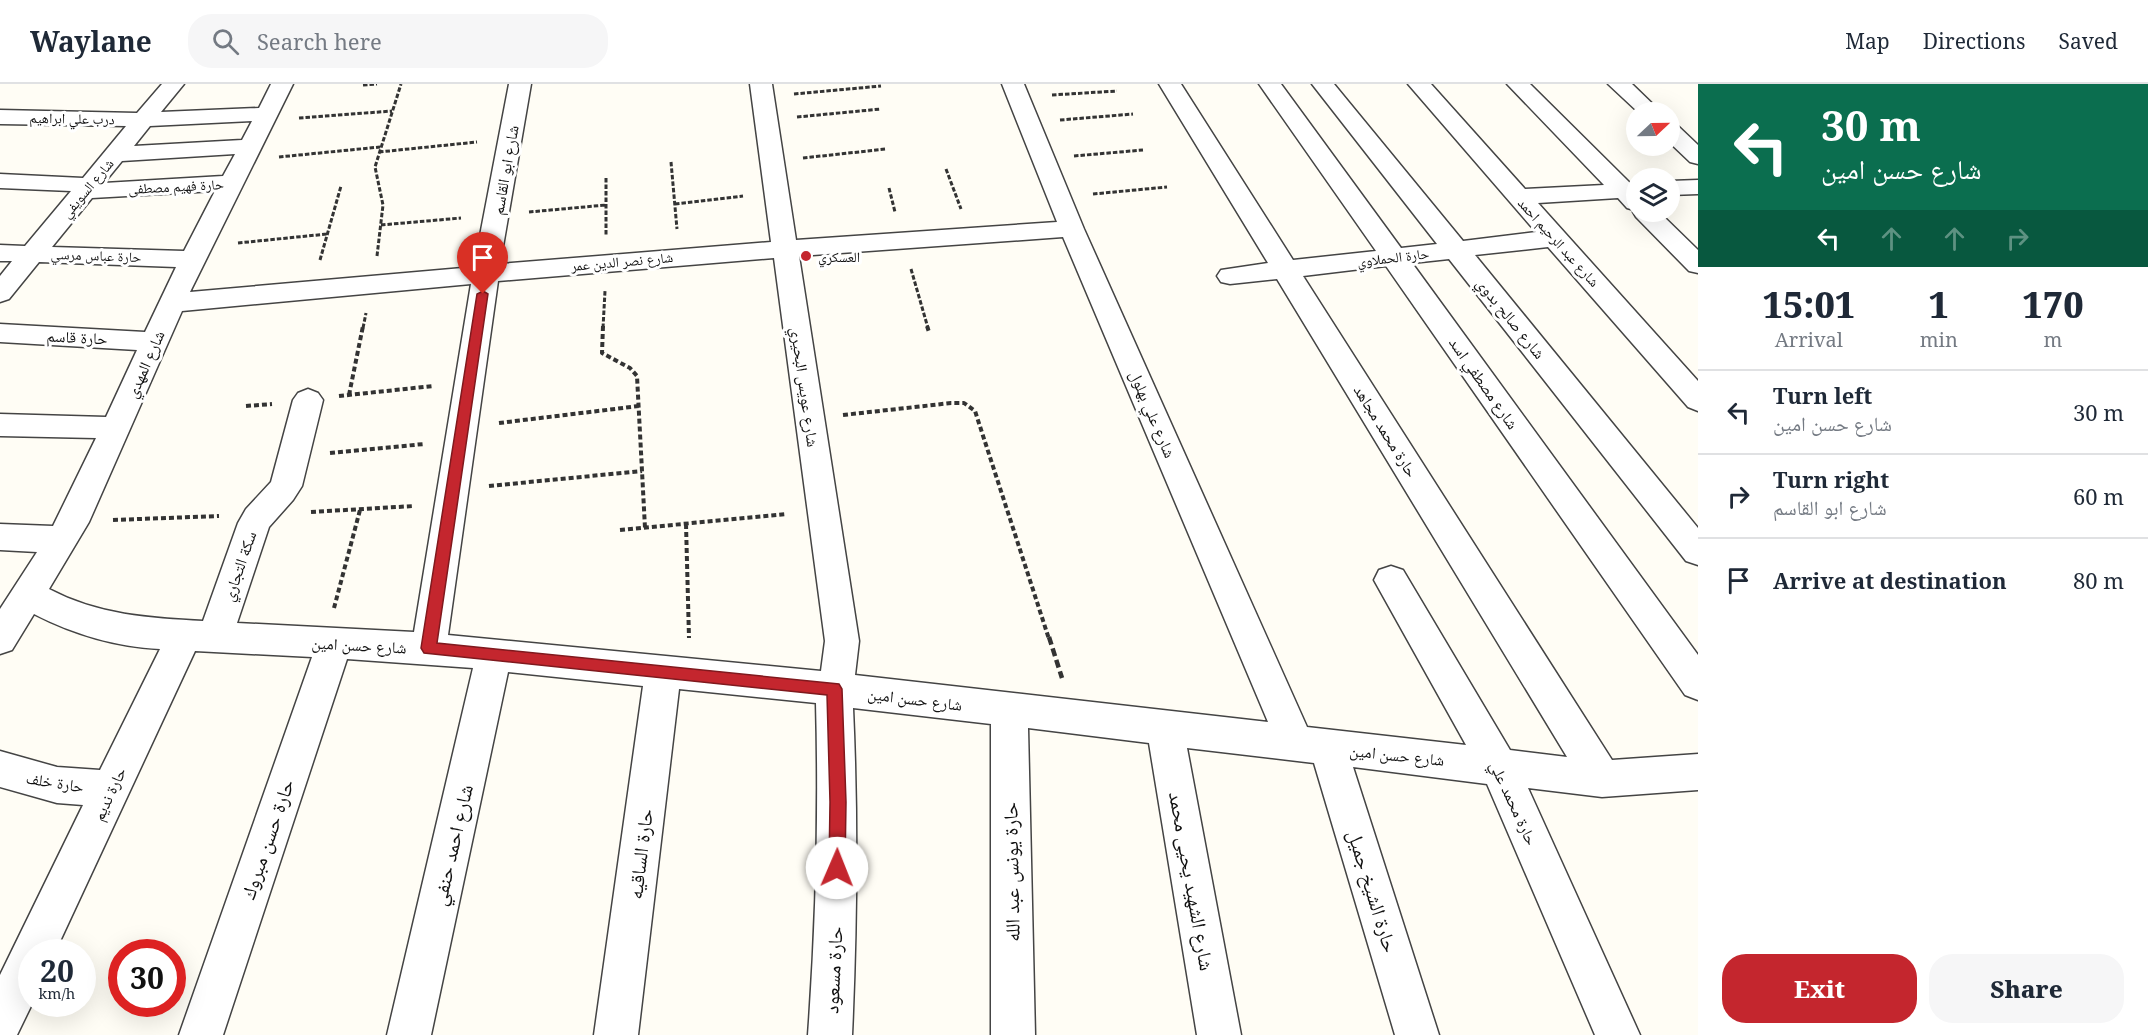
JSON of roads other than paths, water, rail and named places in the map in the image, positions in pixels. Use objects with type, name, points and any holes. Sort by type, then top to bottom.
[{"type":"street","name":"شارع السويفي","points":[[0,293],[173,84]]},
{"type":"street","name":"شارع المهدي","points":[[2,633],[29,595],[67,531],[195,253],[282,84]]},
{"type":"street","name":"شارع ابو القاسم","points":[[429,648],[486,273],[520,84]]},
{"type":"street","name":"حارة محمد مجاهد","points":[[1170,84],[1602,779]]},
{"type":"street","name":"شارع مصطفي اسد","points":[[1270,84],[1698,684]]},
{"type":"street","name":"شارع صالح بدوي","points":[[1323,84],[1698,552]]},
{"type":"street","name":"شارع عبد الرحيم احمد","points":[[1419,84],[1698,400]]},
{"type":"street","points":[[1518,84],[1626,189]]},
{"type":"street","points":[[1619,84],[1639,102]]},
{"type":"street","name":"شارع عويس البحيري","points":[[764,100],[842,641],[840,665],[834,689]]},
{"type":"street","name":"شارع علي بهلول","points":[[1020,101],[1072,229],[1312,745]]},
{"type":"street","name":"درب علي ابراهيم","points":[[0,117],[144,120],[265,118]]},
{"type":"street","points":[[1680,140],[1698,157]]},
{"type":"street","points":[[115,154],[241,163]]},
{"type":"street","name":"حارة فهيم مصطفى","points":[[0,181],[87,188],[241,163]]},
{"type":"street","points":[[1680,188],[1698,187]]},
{"type":"street","points":[[1519,197],[1626,195]]},
{"type":"street","points":[[1655,222],[1698,265]]},
{"type":"street","name":"شارع نصر الدين عمر","points":[[172,303],[784,247],[1072,229]]},
{"type":"street","name":"حارة الحملاوي","points":[[1230,276],[1556,238]]},
{"type":"street","name":"حارة عباس مرسي","points":[[0,253],[195,253]]},
{"type":"street","name":"حارة قاسم","points":[[0,333],[154,342]]},
{"type":"street","name":"سكة التجاري","points":[[199,637],[259,514],[280,495],[286,486],[308,400]]},
{"type":"street","points":[[0,425],[116,428]]},
{"type":"street","points":[[0,537],[67,531]]},
{"type":"street","name":"حارة محمد علي","points":[[1391,580],[1499,767],[1618,1035]]},
{"type":"street","name":"شارع حسن امين","points":[[29,595],[60,613],[97,626],[139,633],[429,648],[834,689],[1602,779],[1698,772]]},
{"type":"street","name":"حارة نديم","points":[[39,939],[111,789],[199,637]]},
{"type":"street","name":"حارة حسن مبروك","points":[[201,1035],[330,643]]},
{"type":"street","name":"شارع احمد حنفي","points":[[409,1035],[494,655]]},
{"type":"street","name":"حارة الساقيه","points":[[616,1035],[677,673]]},
{"type":"street","name":"حارة مسعود","points":[[830,1035],[836,933],[838,802],[834,689]]},
{"type":"street","name":"حارة يونس عبد الله","points":[[1009,710],[1013,1035]]},
{"type":"street","name":"شارع الشهيد يحيى محمد","points":[[1165,728],[1219,1035]]},
{"type":"street","name":"حارة الشيخ جميل","points":[[1312,745],[1417,1035]]},
{"type":"street","name":"حارة خلف","points":[[0,769],[57,785],[111,789]]},
{"type":"street","name":"حارة نديم","points":[[0,1022],[18,984]]},
{"type":"place","name":"العسكري","points":[[806,256]]}]
